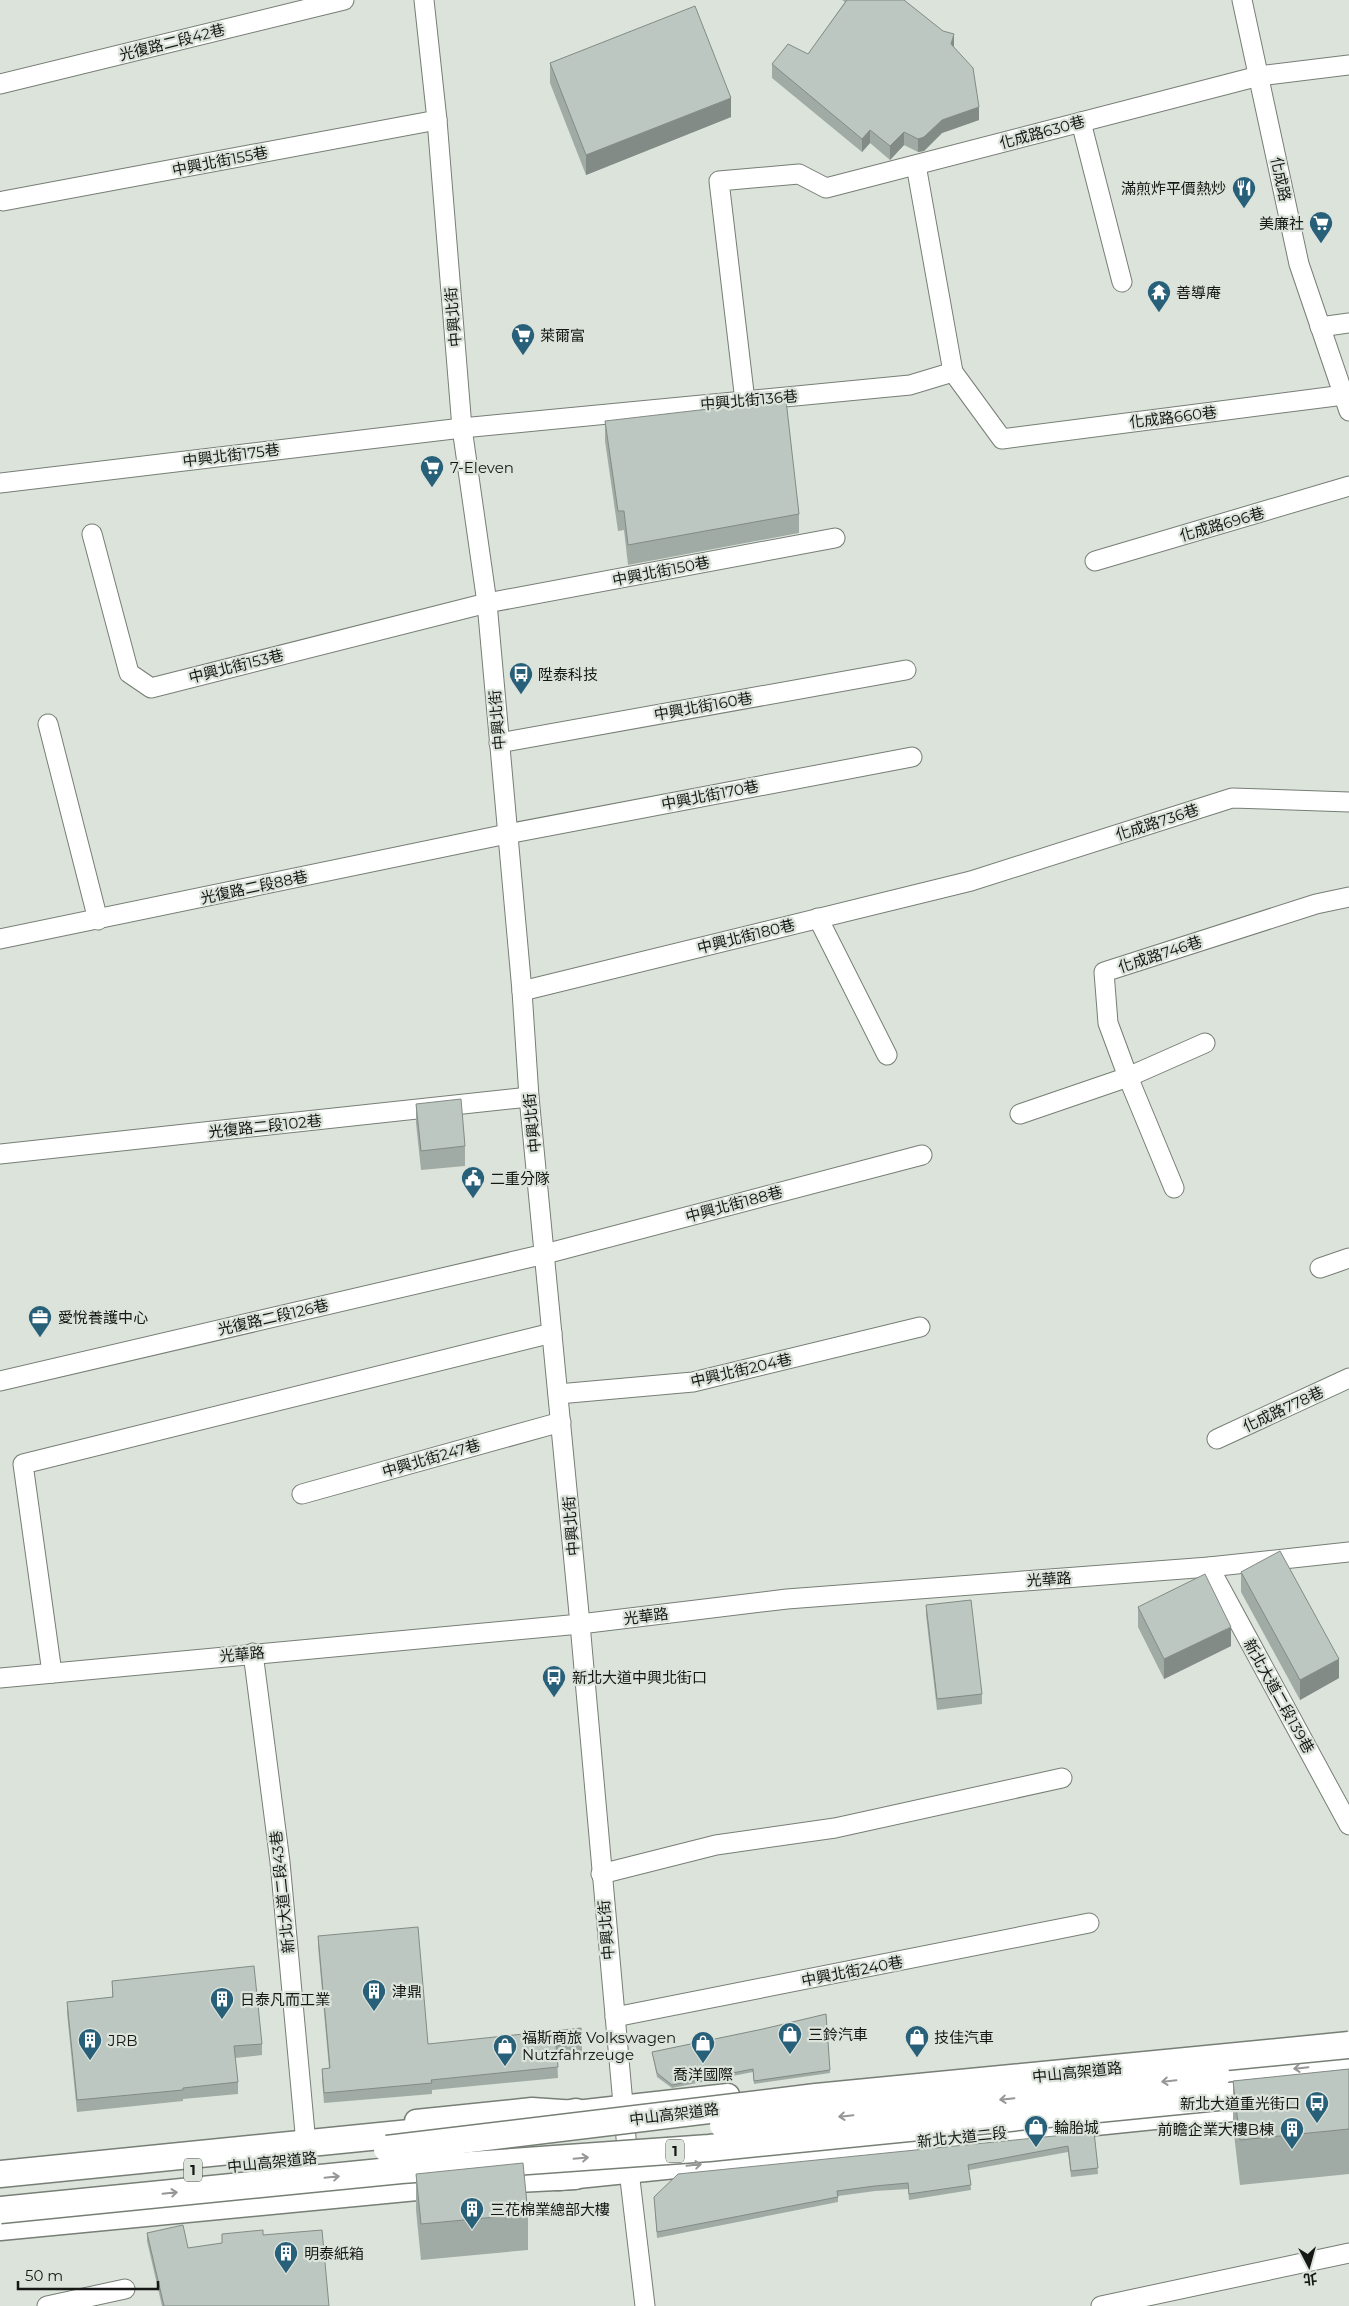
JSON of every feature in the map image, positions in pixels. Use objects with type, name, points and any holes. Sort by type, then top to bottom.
[{"type":"highway","name":"中山高架道路","points":[[0,2190],[387,2149],[816,2097],[1349,2045]]},
{"type":"highway","points":[[387,2149],[820,2118],[1349,2062]]},
{"type":"highway","name":"中山高架道路","points":[[0,2210],[401,2170],[709,2148],[1349,2084]]},
{"type":"highway","points":[[0,2174],[533,2121],[576,2112]]},
{"type":"highway","points":[[0,2227],[480,2181],[575,2176]]},
{"type":"main road","name":"1","points":[[0,2163],[532,2109],[576,2112],[624,2105],[1349,2035]]},
{"type":"main road","name":"新北大道二段","points":[[575,2176],[1290,2104]]},
{"type":"main road","name":"1","points":[[0,2238],[481,2191],[575,2176]]},
{"type":"street","name":"光復路二段42巷","points":[[0,84],[344,0]]},
{"type":"street","name":"中興北街","points":[[424,0],[437,120],[462,428],[486,604],[522,991],[529,1097],[546,1254],[601,1874],[616,2017],[629,2171],[645,2306]]},
{"type":"street","name":"化成路","points":[[1242,0],[1299,264],[1346,403]]},
{"type":"street","name":"化成路630巷","points":[[745,401],[719,182],[799,174],[826,188],[1258,76],[1349,65]]},
{"type":"street","name":"中興北街155巷","points":[[3,202],[437,120]]},
{"type":"street","points":[[1082,122],[1122,282]]},
{"type":"street","points":[[916,165],[953,372]]},
{"type":"street","points":[[1320,327],[1349,323]]},
{"type":"street","name":"中興北街136巷","points":[[462,428],[910,385],[953,372]]},
{"type":"street","name":"化成路660巷","points":[[953,372],[1002,439],[1346,403]]},
{"type":"street","name":"中興北街175巷","points":[[0,483],[462,428]]},
{"type":"street","name":"化成路696巷","points":[[1095,561],[1349,486]]},
{"type":"street","name":"中興北街153巷","points":[[92,534],[129,673],[151,688],[486,604]]},
{"type":"street","name":"中興北街150巷","points":[[486,604],[835,538]]},
{"type":"street","name":"中興北街160巷","points":[[499,743],[906,670]]},
{"type":"street","points":[[48,724],[98,920]]},
{"type":"street","name":"中興北街170巷","points":[[507,834],[912,757]]},
{"type":"street","name":"化成路736巷","points":[[971,881],[1232,798],[1349,802]]},
{"type":"street","name":"光復路二段88巷","points":[[0,939],[507,834]]},
{"type":"street","name":"中興北街180巷","points":[[522,991],[971,881]]},
{"type":"street","name":"化成路746巷","points":[[1174,1188],[1108,1023],[1104,972],[1316,904],[1349,897]]},
{"type":"street","points":[[818,918],[887,1055]]},
{"type":"street","points":[[1020,1114],[1128,1077],[1205,1043]]},
{"type":"street","name":"光復路二段102巷","points":[[0,1154],[529,1097]]},
{"type":"street","name":"中興北街188巷","points":[[546,1254],[922,1155]]},
{"type":"street","name":"光復路二段126巷","points":[[0,1381],[546,1254]]},
{"type":"street","points":[[1320,1268],[1349,1258]]},
{"type":"street","name":"中興北街204巷","points":[[558,1394],[693,1382],[920,1327]]},
{"type":"street","points":[[52,1673],[23,1464],[552,1333]]},
{"type":"street","name":"化成路778巷","points":[[1217,1440],[1349,1378]]},
{"type":"street","name":"中興北街247巷","points":[[302,1494],[561,1422]]},
{"type":"street","name":"光華路","points":[[0,1678],[580,1624],[787,1599],[1209,1567],[1349,1552]]},
{"type":"street","name":"新北大道二段139巷","points":[[1209,1567],[1349,1825]]},
{"type":"street","name":"新北大道二段43巷","points":[[253,1653],[280,1862],[305,2133]]},
{"type":"street","points":[[601,1874],[716,1845],[835,1828],[1062,1778]]},
{"type":"street","name":"中興北街240巷","points":[[616,2017],[1089,1923]]},
{"type":"street","points":[[1101,2306],[1349,2253]]},
{"type":"street","points":[[47,2306],[125,2289]]},
{"type":"building","points":[[847,0],[904,0],[943,31],[954,34],[951,44],[973,68],[979,107],[942,120],[924,137],[918,139],[904,132],[890,146],[870,130],[862,139],[772,64],[788,44],[808,54]]},
{"type":"building","points":[[695,6],[731,98],[586,155],[550,63]]},
{"type":"building","points":[[786,400],[799,514],[628,545],[624,511],[618,511],[605,421]]},
{"type":"building","points":[[461,1099],[465,1146],[421,1151],[416,1104]]},
{"type":"building","points":[[1280,1551],[1339,1659],[1300,1680],[1241,1572]]},
{"type":"building","points":[[1205,1574],[1231,1627],[1164,1659],[1138,1607]]},
{"type":"building","points":[[971,1600],[982,1694],[937,1699],[926,1605]]},
{"type":"building","name":"津鼎","points":[[418,1927],[428,2044],[581,2028],[582,2044],[556,2046],[558,2067],[431,2080],[432,2083],[324,2093],[322,2069],[330,2068],[318,1936]]},
{"type":"building","points":[[254,1966],[262,2044],[234,2046],[238,2082],[183,2088],[183,2090],[77,2100],[67,2002],[113,1997],[112,1981]]},
{"type":"building","points":[[826,2014],[830,2070],[754,2081],[753,2069],[672,2085],[657,2073],[652,2052]]},
{"type":"building","points":[[1349,2069],[1349,2129],[1240,2140],[1233,2081]]},
{"type":"building","points":[[1094,2132],[1098,2168],[1071,2171],[1068,2146],[968,2165],[971,2185],[909,2194],[908,2183],[837,2191],[838,2197],[657,2232],[654,2197],[678,2174]]},
{"type":"building","points":[[523,2163],[528,2214],[421,2224],[416,2174]]},
{"type":"building","points":[[183,2225],[188,2248],[222,2243],[222,2234],[263,2230],[263,2235],[322,2230],[329,2306],[164,2306],[147,2233]]},
{"type":"place","name":"滿煎炸平價熱炒","points":[[1244,209]]},
{"type":"place","name":"美廉社","points":[[1321,244]]},
{"type":"place","name":"善導庵","points":[[1159,313]]},
{"type":"place","name":"萊爾富","points":[[523,356]]},
{"type":"place","name":"7-Eleven","points":[[432,488]]},
{"type":"place","name":"陞泰科技","points":[[521,695]]},
{"type":"place","name":"二重分隊","points":[[473,1199]]},
{"type":"place","name":"愛悅養護中心","points":[[40,1338]]},
{"type":"place","name":"新北大道中興北街口","points":[[554,1698]]},
{"type":"place","name":"津鼎","points":[[374,2012]]},
{"type":"place","name":"日泰凡而工業","points":[[222,2020]]},
{"type":"place","name":"三鈴汽車","points":[[790,2055]]},
{"type":"place","name":"技佳汽車","points":[[917,2058]]},
{"type":"place","name":"JRB","points":[[90,2061]]},
{"type":"place","name":"喬洋國際","points":[[703,2064]]},
{"type":"place","name":"福斯商旅 Volkswagen Nutzfahrzeuge","points":[[505,2067]]},
{"type":"place","name":"新北大道重光街口","points":[[1317,2124]]},
{"type":"place","name":"輪胎城","points":[[1036,2148]]},
{"type":"place","name":"前瞻企業大樓B棟","points":[[1292,2150]]},
{"type":"place","name":"三花棉業總部大樓","points":[[472,2230]]},
{"type":"place","name":"明泰紙箱","points":[[286,2274]]}]
